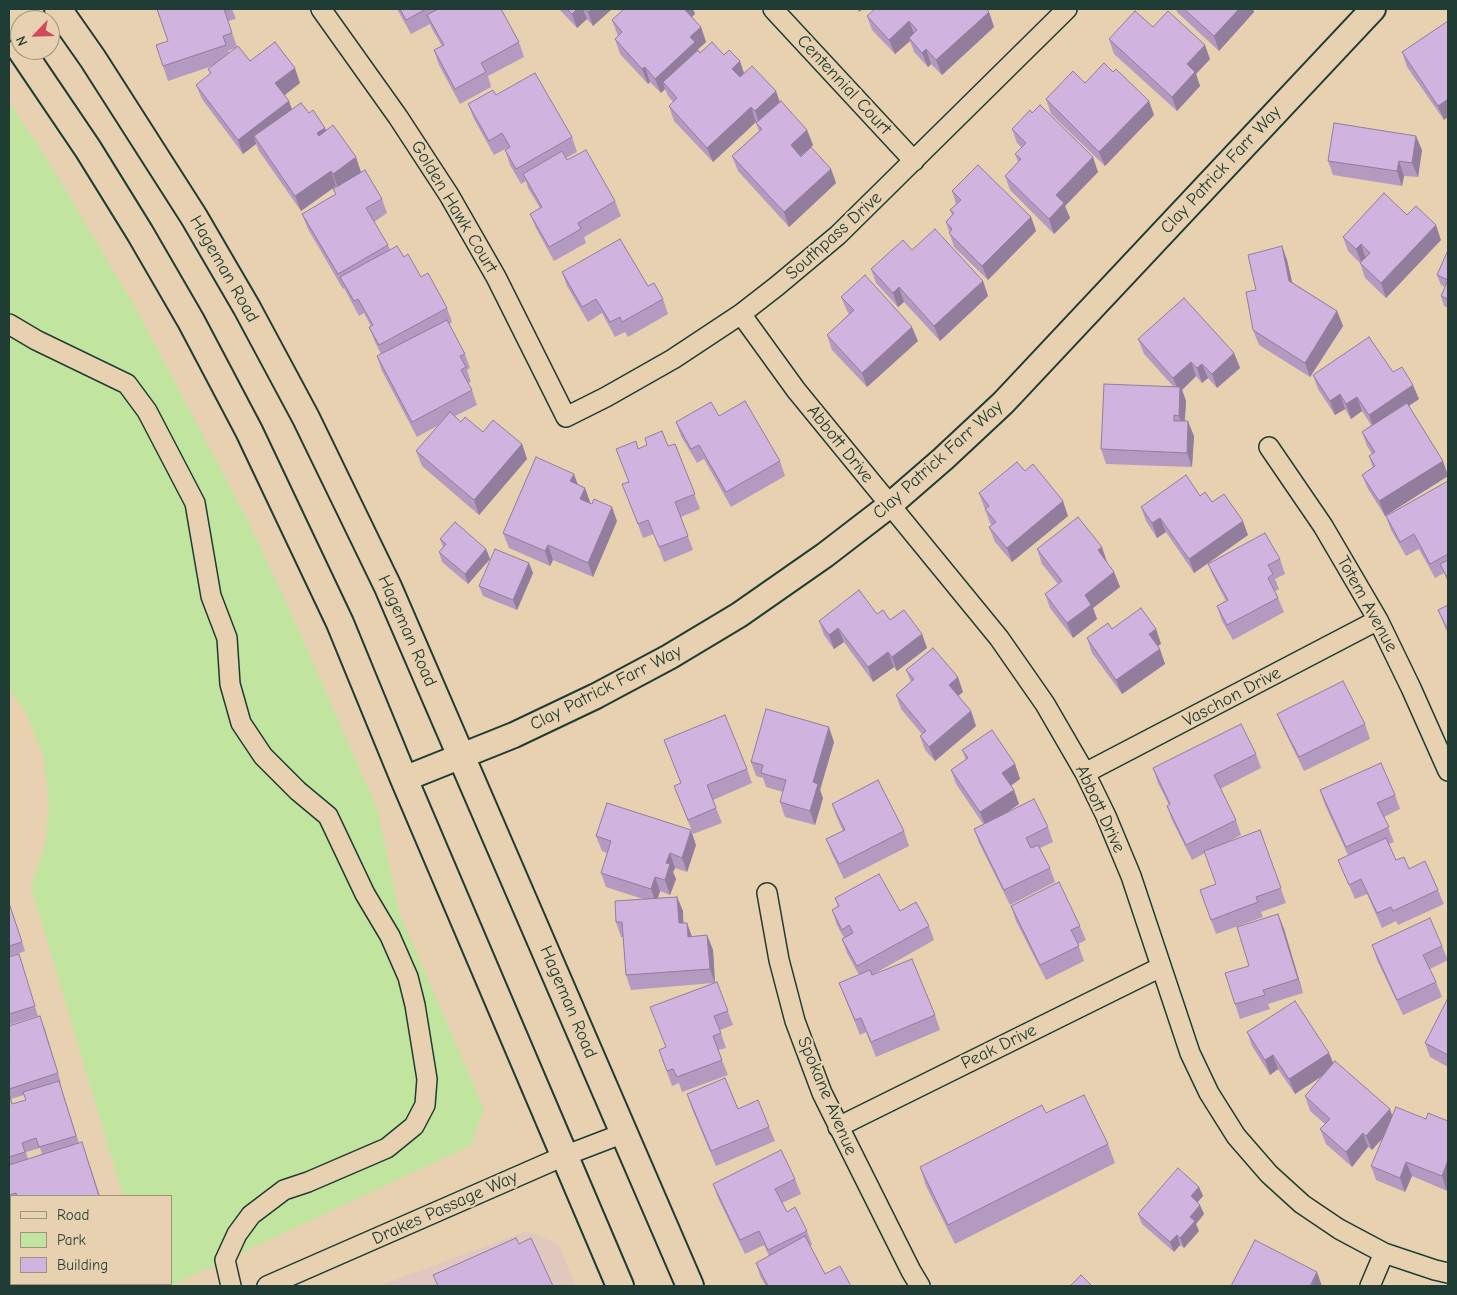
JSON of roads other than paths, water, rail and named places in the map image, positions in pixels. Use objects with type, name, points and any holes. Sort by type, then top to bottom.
[{"type":"main road","name":"Hageman Road","points":[[58,9],[161,164],[252,316],[306,418],[388,587],[690,1286]]},
{"type":"main road","points":[[27,60],[88,149],[140,232],[191,321],[249,431],[340,623],[404,779],[620,1286]]},
{"type":"street","name":"Golden Hawk Court","points":[[321,9],[398,117],[450,195],[496,277],[566,418]]},
{"type":"street","name":"Centennial Court","points":[[774,9],[914,161]]},
{"type":"street","name":"Southpass Drive","points":[[566,418],[673,359],[741,314],[778,286],[838,235],[1067,9]]},
{"type":"street","name":"Clay Patrick Farr Way","points":[[404,779],[514,735],[596,696],[669,658],[739,615],[826,556],[890,505],[1003,403],[1373,9]]},
{"type":"street","name":"Abbott Drive","points":[[741,314],[796,390],[999,638],[1045,704],[1085,773],[1106,816],[1131,876],[1190,1053],[1209,1093],[1236,1136],[1269,1174],[1302,1204],[1339,1229],[1384,1253],[1448,1273]]},
{"type":"street","points":[[9,324],[36,340],[127,384],[147,411],[195,503],[211,596],[227,638],[230,684],[241,723],[263,756],[298,791],[328,816],[365,894],[390,936],[408,977],[415,1005],[427,1079],[425,1105],[414,1126],[387,1148],[308,1182],[284,1190],[252,1215],[238,1234],[225,1260],[231,1286]]},
{"type":"street","name":"Totem Avenue","points":[[1269,448],[1323,526],[1378,620],[1448,771]]},
{"type":"street","name":"Vaschon Drive","points":[[1085,773],[1378,620]]},
{"type":"street","name":"Spokane Avenue","points":[[767,892],[779,960],[795,1022],[822,1093],[910,1271],[920,1286]]},
{"type":"street","name":"Peak Drive","points":[[838,1128],[1161,967]]},
{"type":"street","name":"Drakes Passage Way","points":[[267,1286],[564,1156],[624,1133]]},
{"type":"street","points":[[1370,1286],[1384,1253]]}]
